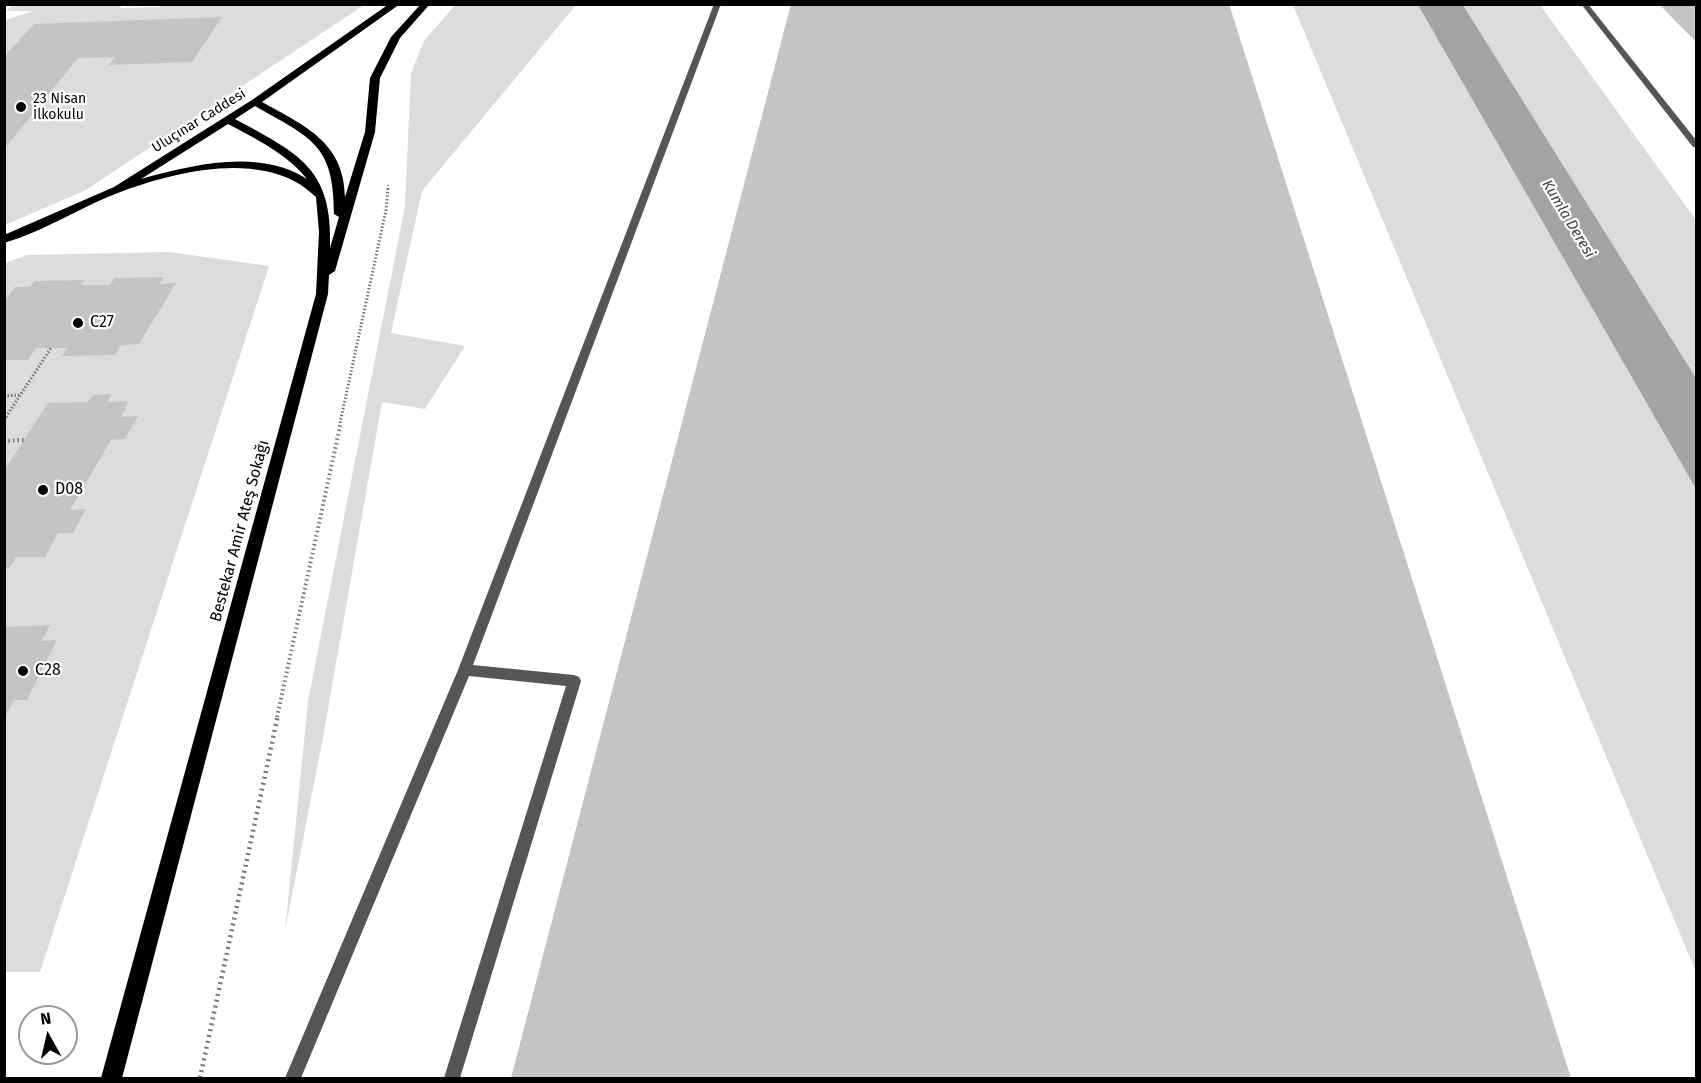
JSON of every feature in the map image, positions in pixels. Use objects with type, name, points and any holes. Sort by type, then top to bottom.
[{"type":"main road","name":"Uluçınar Caddesi","points":[[4,240],[118,189],[255,102],[396,4]]},
{"type":"main road","points":[[322,294],[370,132],[375,78],[396,37],[426,4]]},
{"type":"main road","points":[[255,102],[321,143],[330,153],[337,167],[341,186],[339,238]]},
{"type":"main road","points":[[227,120],[301,164],[312,177],[321,196]]},
{"type":"main road","points":[[118,189],[176,172],[224,167],[264,168],[296,177],[321,196]]},
{"type":"main road","name":"Bestekar Amir Ateş Sokağı","points":[[111,1078],[322,294],[325,232],[321,196]]},
{"type":"lane","points":[[293,1078],[465,670],[718,4]]},
{"type":"lane","points":[[1584,4],[1696,145]]},
{"type":"lane","points":[[452,1078],[574,681],[465,670]]},
{"type":"path","points":[[200,1078],[386,210],[389,178]]},
{"type":"path","points":[[4,420],[51,348]]},
{"type":"path","points":[[4,396],[20,395]]},
{"type":"path","points":[[4,441],[24,440]]},
{"type":"shaded area","points":[[162,4],[364,5],[86,190],[5,225],[5,20],[33,11],[6,11],[13,5],[122,5],[120,8],[160,7]]},
{"type":"shaded area","points":[[455,5],[576,5],[422,191],[391,333],[465,346],[425,409],[382,402],[322,743],[285,931],[308,701],[405,206],[411,73],[424,41]]},
{"type":"shaded area","points":[[1293,5],[1418,5],[1696,489],[1696,972]]},
{"type":"shaded area","points":[[1463,5],[1540,5],[1696,220],[1696,378]]},
{"type":"shaded area","points":[[169,252],[269,266],[40,972],[5,972],[5,263],[27,255]]},
{"type":"water","name":"Kumla Deresi","points":[[1418,5],[1463,5],[1696,378],[1696,489]]},
{"type":"building","points":[[791,4],[1229,4],[1571,1078],[511,1078]]},
{"type":"building","points":[[1659,4],[1696,4],[1696,42]]},
{"type":"building","name":"23 Nisan İlkokulu","points":[[222,17],[192,62],[109,65],[115,57],[78,58],[4,149],[4,57],[34,24]]},
{"type":"building","name":"C27","points":[[164,277],[160,284],[176,283],[139,344],[121,345],[115,355],[62,356],[67,348],[36,348],[28,360],[4,360],[4,302],[15,287],[30,287],[35,281],[85,280],[81,285],[110,285],[115,278]]},
{"type":"building","name":"D08","points":[[112,394],[107,402],[129,401],[121,417],[138,416],[125,439],[111,440],[70,510],[86,509],[73,533],[58,533],[45,557],[16,557],[10,568],[4,569],[4,471],[48,403],[88,402],[93,395]]},
{"type":"building","name":"C28","points":[[50,625],[42,641],[57,640],[27,700],[14,700],[4,719],[4,627]]},
{"type":"place","name":"23 Nisan İlkokulu","points":[[21,107]]},
{"type":"place","name":"C27","points":[[78,323]]},
{"type":"place","name":"D08","points":[[43,490]]},
{"type":"place","name":"C28","points":[[23,671]]}]
